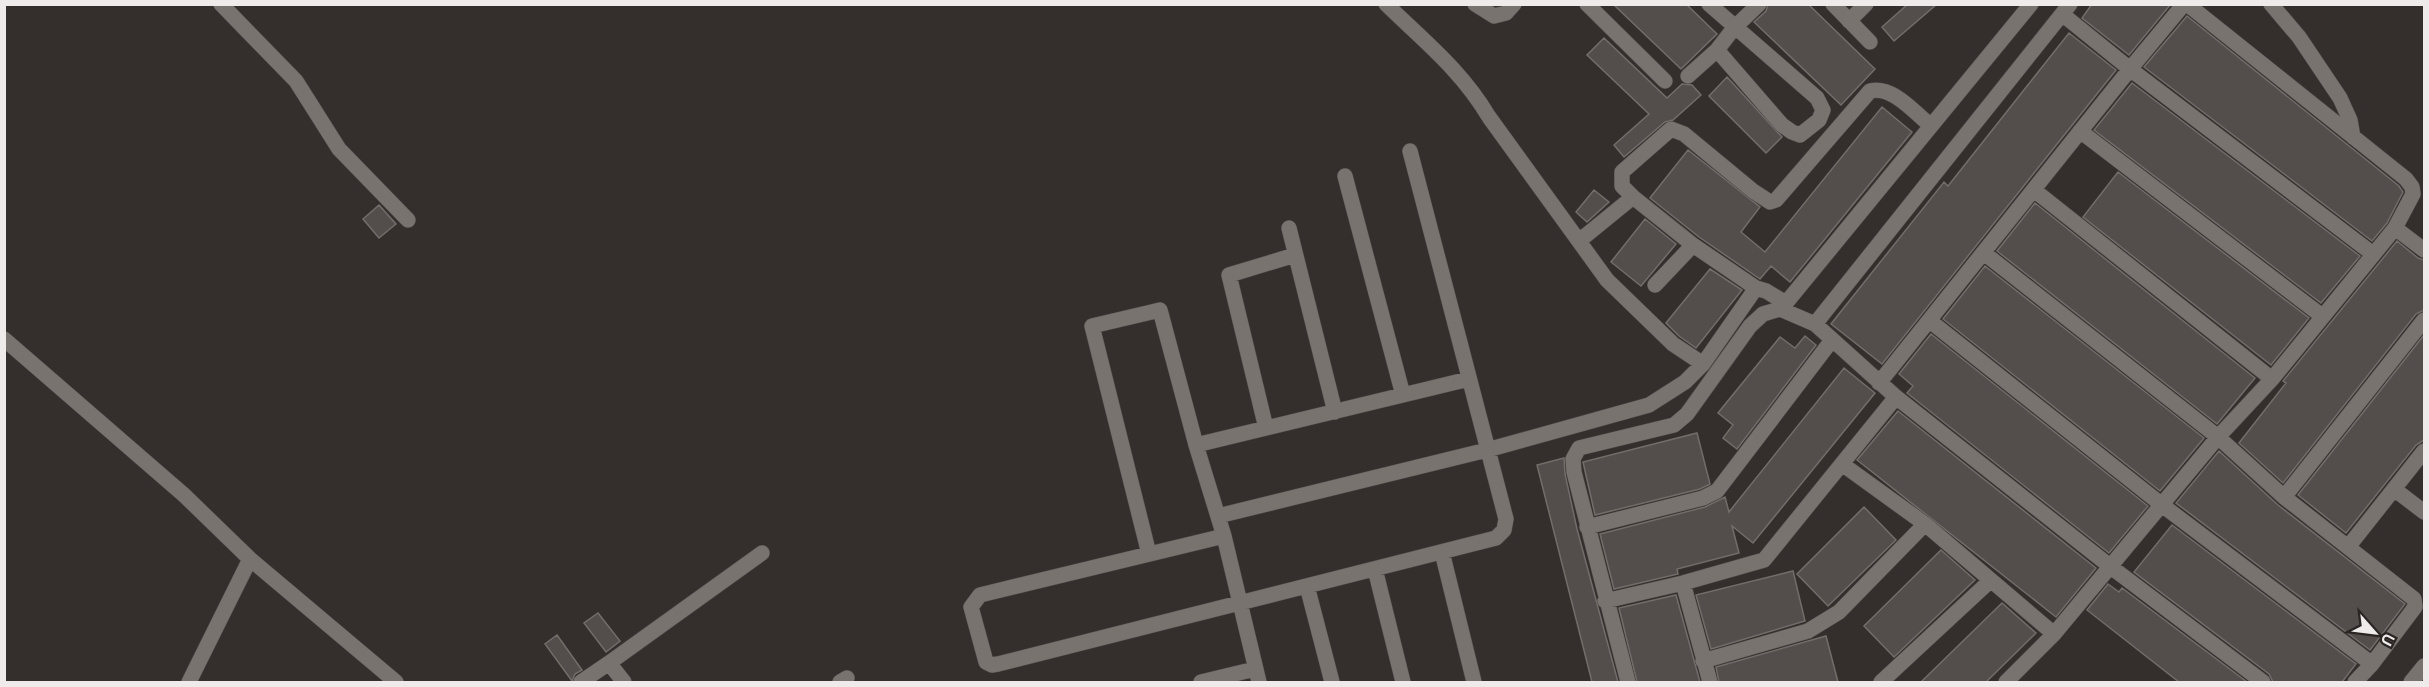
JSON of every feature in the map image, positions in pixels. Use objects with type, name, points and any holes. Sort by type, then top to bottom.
[{"type":"street","points":[[222,4],[296,81],[339,149],[408,220]]},
{"type":"street","points":[[1386,4],[1454,68],[1607,280],[1672,344],[1703,364]]},
{"type":"street","points":[[1475,4],[1494,16],[1506,13],[1514,4]]},
{"type":"street","points":[[1587,4],[1665,81]]},
{"type":"street","points":[[1709,4],[1817,98],[1823,110],[1819,120],[1800,135],[1792,132],[1775,117],[1717,50]]},
{"type":"street","points":[[1688,76],[1717,50],[1734,28],[1759,4]]},
{"type":"street","points":[[1833,4],[1869,42]]},
{"type":"street","points":[[1849,21],[1866,4]]},
{"type":"street","points":[[1628,682],[1605,601],[1574,472],[1573,459],[1579,448],[1674,425],[1687,414],[1750,326],[1763,314],[1783,306],[2031,4]]},
{"type":"street","points":[[1880,383],[2080,131],[2185,4],[2406,179],[2412,187],[2414,194],[2395,228],[2272,379],[2218,437],[2054,634],[2006,682]]},
{"type":"street","points":[[2271,4],[2299,37],[2340,98],[2350,120],[2353,137]]},
{"type":"street","points":[[1815,324],[2066,9],[2130,69],[2373,255]]},
{"type":"street","points":[[1930,126],[1890,92],[1879,88],[1870,91],[1776,200],[1770,202],[1753,191],[1684,134],[1671,129],[1622,172],[1622,186],[1693,245],[1756,288],[1766,291],[1783,306],[1815,324],[1896,397],[2110,567],[2263,682]]},
{"type":"street","points":[[2080,131],[2322,316]]},
{"type":"street","points":[[1224,536],[981,595],[971,607],[986,662],[992,665],[998,664],[1240,604],[1496,538],[1504,530],[1506,519],[1410,151]]},
{"type":"street","points":[[1345,176],[1403,395]]},
{"type":"street","points":[[2034,190],[2272,379]]},
{"type":"street","points":[[1579,241],[1633,197]]},
{"type":"street","points":[[1289,228],[1335,412]]},
{"type":"street","points":[[2395,228],[2424,250]]},
{"type":"street","points":[[1655,285],[1693,245]]},
{"type":"street","points":[[1984,253],[2218,437],[2284,497],[2415,602],[2415,607],[2372,664],[2355,682]]},
{"type":"street","points":[[1266,428],[1229,274],[1295,255]]},
{"type":"street","points":[[1218,516],[1487,450],[1649,405],[1685,382],[1703,364],[1756,288]]},
{"type":"street","points":[[1149,554],[1092,326],[1161,309],[1196,445],[1224,536],[1257,676],[1201,682]]},
{"type":"street","points":[[2284,497],[2424,320]]},
{"type":"street","points":[[1930,321],[2162,505],[2372,664]]},
{"type":"street","points":[[4,339],[184,495],[250,559],[396,682]]},
{"type":"street","points":[[1587,527],[1703,498],[1717,491],[1832,340]]},
{"type":"street","points":[[1196,445],[1469,379]]},
{"type":"street","points":[[1605,601],[1683,583],[1764,560],[1896,397]]},
{"type":"street","points":[[2348,547],[2424,451]]},
{"type":"street","points":[[1842,464],[1925,524],[2054,634]]},
{"type":"street","points":[[2394,489],[2424,512]]},
{"type":"street","points":[[1703,661],[1808,631],[1822,623],[1839,612],[1925,524]]},
{"type":"street","points":[[1442,552],[1474,682]]},
{"type":"street","points":[[581,682],[762,553]]},
{"type":"street","points":[[189,682],[250,559]]},
{"type":"street","points":[[1375,569],[1403,682]]},
{"type":"street","points":[[1881,682],[1990,581]]},
{"type":"street","points":[[1683,583],[1710,682]]},
{"type":"street","points":[[1307,586],[1332,682]]},
{"type":"street","points":[[609,663],[624,682]]},
{"type":"street","points":[[2411,682],[2424,666]]},
{"type":"building","points":[[1613,4],[1686,4],[1717,34],[1681,69]]},
{"type":"building","points":[[1768,4],[1808,4],[1875,69],[1841,105],[1754,22],[1766,11]]},
{"type":"building","points":[[1908,4],[1937,4],[1894,41],[1882,27]]},
{"type":"building","points":[[2092,4],[2171,4],[2129,55],[2082,18]]},
{"type":"building","points":[[2187,16],[2399,186],[2403,192],[2387,223],[2372,241],[2144,67]]},
{"type":"building","points":[[2069,33],[2116,70],[1882,364],[1831,324],[1944,182],[1948,186]]},
{"type":"building","points":[[1604,38],[1667,98],[1682,84],[1692,85],[1701,95],[1673,120],[1665,122],[1624,157],[1614,145],[1649,114],[1587,55]]},
{"type":"building","points":[[1727,77],[1782,137],[1766,153],[1709,96]]},
{"type":"building","points":[[2132,83],[2360,256],[2321,303],[2094,130]]},
{"type":"building","points":[[1882,107],[1912,132],[1790,282],[1771,266],[1760,279],[1699,237],[1650,198],[1688,150],[1760,207],[1741,232],[1765,252]]},
{"type":"building","points":[[2118,172],[2309,318],[2271,365],[2083,217]]},
{"type":"building","points":[[1594,190],[1609,202],[1587,222],[1576,212]]},
{"type":"building","points":[[2035,203],[2255,378],[2217,424],[1997,251]]},
{"type":"building","points":[[379,205],[396,224],[379,238],[363,219]]},
{"type":"building","points":[[1645,219],[1676,244],[1641,286],[1611,262]]},
{"type":"building","points":[[2397,241],[2418,258],[2424,260],[2424,310],[2416,314],[2283,483],[2239,443],[2286,383],[2283,381]]},
{"type":"building","points":[[1985,266],[2204,438],[2160,491],[1943,319]]},
{"type":"building","points":[[1710,269],[1742,290],[1696,348],[1666,323]]},
{"type":"building","points":[[1931,334],[2148,506],[2109,553],[1907,393],[1913,386],[1899,374]]},
{"type":"building","points":[[2424,335],[2424,440],[2416,445],[2346,533],[2298,495]]},
{"type":"building","points":[[1805,336],[1816,345],[1737,449],[1723,438],[1733,425],[1718,413],[1780,337],[1795,348]]},
{"type":"building","points":[[1844,368],[1875,393],[1753,543],[1732,526],[1739,553],[1677,569],[1678,574],[1614,589],[1600,534],[1705,507],[1725,497],[1729,512]]},
{"type":"building","points":[[1898,411],[2096,568],[2056,617],[1857,460]]},
{"type":"building","points":[[1697,433],[1710,484],[1700,489],[1595,515],[1583,462]]},
{"type":"building","points":[[2219,451],[2278,505],[2405,604],[2370,650],[2176,503]]},
{"type":"building","points":[[1564,458],[1565,474],[1577,529],[1618,682],[1592,682],[1537,465]]},
{"type":"building","points":[[1864,507],[1896,540],[1828,606],[1797,574]]},
{"type":"building","points":[[2172,525],[2356,664],[2342,682],[2273,682],[2269,674],[2134,572]]},
{"type":"building","points":[[1941,550],[1975,580],[1894,657],[1864,626]]},
{"type":"building","points":[[1793,571],[1805,621],[1711,649],[1696,595]]},
{"type":"building","points":[[2108,584],[2119,592],[2122,588],[2247,682],[2179,682],[2087,610]]},
{"type":"building","points":[[1676,595],[1700,682],[1637,682],[1619,608]]},
{"type":"building","points":[[2002,603],[2036,633],[1986,682],[1921,682]]},
{"type":"building","points":[[598,613],[620,641],[606,652],[584,623]]},
{"type":"building","points":[[557,635],[582,670],[575,674],[572,681],[545,644]]},
{"type":"building","points":[[1826,636],[1838,682],[1719,682],[1716,667]]}]
